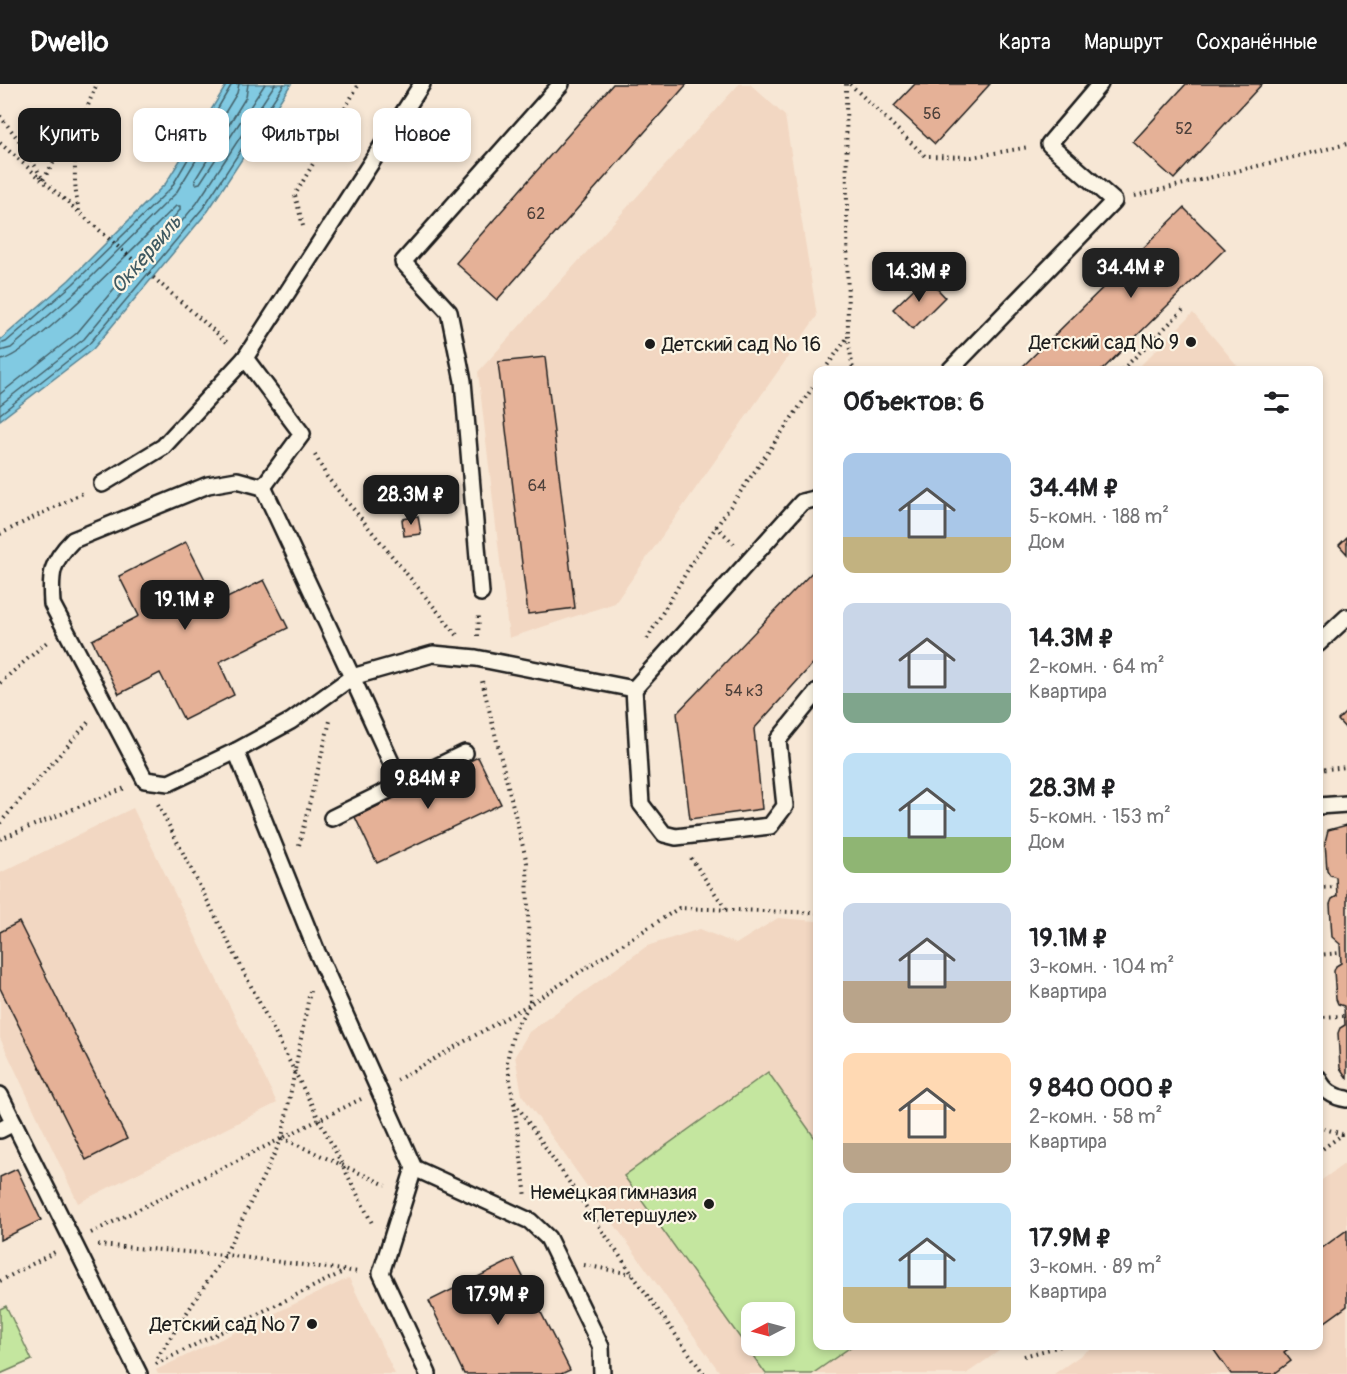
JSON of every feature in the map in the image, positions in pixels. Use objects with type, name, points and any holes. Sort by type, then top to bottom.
[{"type":"lane","points":[[102,484],[163,447],[245,358],[422,84]]},
{"type":"lane","points":[[481,593],[463,381],[449,312],[403,262],[561,84]]},
{"type":"lane","points":[[954,366],[1114,201],[1049,144],[1100,84]]},
{"type":"lane","points":[[245,358],[303,434],[263,487]]},
{"type":"lane","points":[[263,487],[237,480],[208,485],[73,540],[57,555],[50,578],[52,604],[145,780],[169,783],[236,751],[291,721],[346,680],[433,654],[476,658],[634,689]]},
{"type":"lane","points":[[263,487],[346,680],[401,784]]},
{"type":"lane","points":[[813,499],[802,502],[794,510],[634,689],[641,804],[664,834],[676,837],[770,826],[784,806],[778,740],[813,697]]},
{"type":"lane","points":[[1323,639],[1347,617]]},
{"type":"lane","points":[[236,751],[317,952],[414,1168],[381,1273],[428,1374]]},
{"type":"lane","points":[[332,818],[465,753]]},
{"type":"lane","points":[[1323,806],[1347,804]]},
{"type":"lane","points":[[1323,1089],[1337,1098],[1347,1100]]},
{"type":"lane","points":[[0,1095],[140,1374]]},
{"type":"lane","points":[[0,1130],[14,1123]]},
{"type":"lane","points":[[414,1168],[530,1221],[548,1238],[601,1347],[602,1374]]},
{"type":"path","points":[[86,108],[98,84]]},
{"type":"path","points":[[311,256],[295,195],[309,166],[359,84]]},
{"type":"path","points":[[848,84],[924,156],[972,158],[1049,144]]},
{"type":"path","points":[[848,84],[848,337],[852,366]]},
{"type":"path","points":[[0,116],[25,148],[43,180]]},
{"type":"path","points":[[0,143],[245,358]]},
{"type":"path","points":[[1114,201],[1347,144]]},
{"type":"path","points":[[43,180],[54,162]]},
{"type":"path","points":[[74,162],[79,211]]},
{"type":"path","points":[[1126,366],[1185,308]]},
{"type":"path","points":[[827,366],[848,337]]},
{"type":"path","points":[[643,645],[696,556],[813,387]]},
{"type":"path","points":[[303,434],[327,477],[476,658]]},
{"type":"path","points":[[0,534],[102,484]]},
{"type":"path","points":[[481,593],[476,658],[527,864],[530,1004],[514,1030],[507,1061],[530,1221]]},
{"type":"path","points":[[0,683],[64,627]]},
{"type":"path","points":[[289,883],[346,680]]},
{"type":"path","points":[[0,824],[105,702]]},
{"type":"path","points":[[1323,769],[1347,767]]},
{"type":"path","points":[[0,839],[145,780],[388,1252]]},
{"type":"path","points":[[676,837],[728,911]]},
{"type":"path","points":[[1323,888],[1336,887]]},
{"type":"path","points":[[0,1281],[380,1090],[530,1004],[679,908],[813,914]]},
{"type":"path","points":[[317,952],[282,1138],[225,1255],[152,1366],[344,1272]]},
{"type":"path","points":[[1323,955],[1340,953]]},
{"type":"path","points":[[1323,1017],[1344,1016]]},
{"type":"path","points":[[513,1100],[632,1274],[704,1374]]},
{"type":"path","points":[[1323,1127],[1345,1134]]},
{"type":"path","points":[[1323,1149],[1345,1134]]},
{"type":"path","points":[[282,1138],[406,1193]]},
{"type":"path","points":[[74,1242],[225,1255],[344,1272],[381,1273]]},
{"type":"path","points":[[560,1260],[632,1274]]},
{"type":"path","points":[[1024,1356],[1052,1350]]},
{"type":"shaded area","name":"Детский сад № 16","points":[[739,84],[750,84],[785,116],[817,316],[615,603],[509,638],[478,372]]},
{"type":"shaded area","name":"Детский сад № 9","points":[[1193,313],[1238,366],[1140,366]]},
{"type":"shaded area","points":[[133,808],[277,1103],[78,1203],[0,1038],[0,873]]},
{"type":"shaded area","name":"Немецкая гимназия «Петершуле»","points":[[778,918],[813,921],[813,1350],[1000,1350],[966,1374],[721,1374],[522,1095],[515,1056],[529,1032],[647,946],[700,929],[736,944]]},
{"type":"shaded area","points":[[1347,1162],[1347,1374],[1054,1374],[1088,1350],[1323,1350],[1323,1179]]},
{"type":"shaded area","name":"Детский сад № 7","points":[[349,1278],[395,1374],[158,1374],[156,1370]]},
{"type":"green space","points":[[768,1072],[813,1135],[813,1350],[846,1350],[812,1374],[766,1374],[753,1356],[795,1356],[795,1302],[741,1302],[741,1339],[624,1176]]},
{"type":"green space","points":[[6,1306],[32,1360],[0,1374],[0,1309]]},
{"type":"water","name":"Оккервиль","points":[[227,84],[291,84],[275,108],[241,108],[241,161],[208,211],[93,349],[0,420],[0,340],[69,280],[166,183],[179,162],[229,162],[229,108],[212,108]]},
{"type":"building","points":[[613,84],[687,84],[497,300],[456,263]]},
{"type":"building","points":[[915,84],[990,84],[935,144],[894,106]]},
{"type":"building","points":[[1186,84],[1262,84],[1174,179],[1133,142]]},
{"type":"building","points":[[1184,208],[1225,249],[1106,366],[1023,366]]},
{"type":"building","points":[[926,277],[945,297],[913,329],[893,309]]},
{"type":"building","points":[[545,357],[575,608],[528,614],[498,362]]},
{"type":"building","points":[[418,516],[421,534],[404,536],[402,519]]},
{"type":"building","points":[[1347,537],[1347,554],[1339,545]]},
{"type":"building","points":[[186,542],[217,603],[264,580],[288,628],[219,662],[234,695],[184,720],[160,673],[119,694],[92,640],[139,616],[119,576]]},
{"type":"building","points":[[813,571],[813,664],[754,729],[762,809],[690,819],[677,713]]},
{"type":"building","points":[[1347,711],[1347,730],[1338,720]]},
{"type":"building","points":[[478,757],[501,804],[377,863],[355,817]]},
{"type":"building","points":[[1347,825],[1347,1078],[1340,1068],[1338,1033],[1345,1025],[1344,1006],[1338,1004],[1336,999],[1334,971],[1341,963],[1340,944],[1332,937],[1330,904],[1337,896],[1336,877],[1330,875],[1327,870],[1325,842],[1328,830]]},
{"type":"building","points":[[19,922],[127,1139],[86,1160],[0,988],[0,932]]},
{"type":"building","points":[[17,1169],[41,1220],[0,1240],[0,1177]]},
{"type":"building","points":[[1347,1230],[1347,1306],[1323,1323],[1323,1247]]},
{"type":"building","points":[[514,1259],[570,1370],[561,1374],[464,1374],[429,1301]]},
{"type":"building","points":[[1214,1350],[1287,1350],[1284,1352],[1291,1361],[1274,1374],[1231,1374]]},
{"type":"place","name":"Детский сад № 9","points":[[1191,342]]},
{"type":"place","name":"Детский сад № 16","points":[[650,344]]},
{"type":"place","name":"Немецкая гимназия «Петершуле»","points":[[709,1204]]},
{"type":"place","name":"Детский сад № 7","points":[[312,1324]]}]
